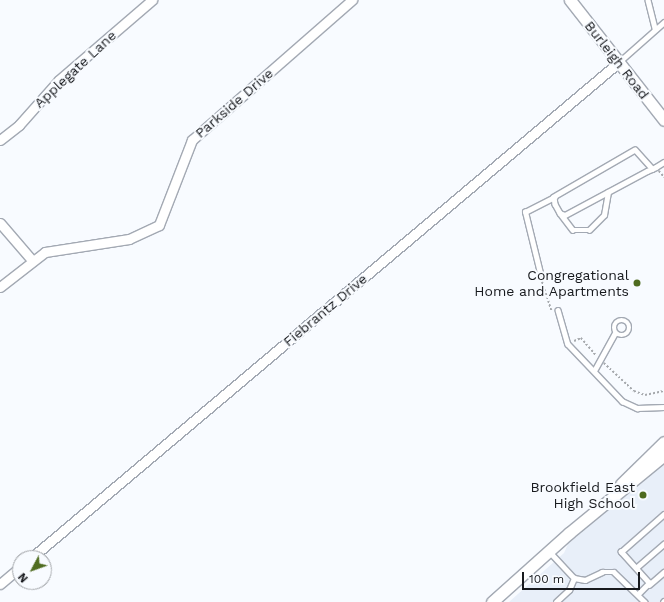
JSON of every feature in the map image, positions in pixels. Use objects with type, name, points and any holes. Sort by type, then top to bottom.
[{"type":"street","name":"Applegate Lane","points":[[0,140],[18,125],[59,80],[152,0]]},
{"type":"street","name":"Parkside Drive","points":[[0,287],[31,259],[59,248],[142,236],[159,225],[192,140],[352,0]]},
{"type":"street","name":"Burleigh Road","points":[[570,0],[664,120]]},
{"type":"street","name":"Fiebrantz Drive","points":[[40,550],[619,62]]},
{"type":"street","points":[[0,223],[31,259]]},
{"type":"street","points":[[600,506],[664,442]]},
{"type":"street","points":[[492,602],[600,506],[664,455]]},
{"type":"street","points":[[0,584],[12,574]]},
{"type":"lane","points":[[648,0],[655,29]]},
{"type":"lane","points":[[619,62],[664,22]]},
{"type":"lane","points":[[540,273],[525,212],[554,197],[634,150],[652,169]]},
{"type":"lane","points":[[560,213],[565,215],[664,162]]},
{"type":"lane","points":[[554,197],[560,213],[574,230],[592,229],[607,209],[608,192]]},
{"type":"lane","points":[[558,310],[568,344],[622,401],[637,408],[664,407]]},
{"type":"lane","points":[[594,371],[616,333]]},
{"type":"lane","points":[[649,585],[621,552],[664,514]]},
{"type":"lane","points":[[636,568],[664,544]]},
{"type":"lane","points":[[549,551],[574,578],[585,580],[602,572],[614,572],[645,602]]},
{"type":"lane","points":[[638,594],[664,572]]},
{"type":"lane","points":[[556,602],[569,590],[574,578]]},
{"type":"path","points":[[540,273],[550,311],[558,310]]},
{"type":"path","points":[[568,344],[581,338],[600,359],[634,391],[645,395],[664,391]]},
{"type":"shaded area","name":"Brookfield East High School","points":[[664,459],[664,602],[509,602],[564,553],[568,544]]},
{"type":"place","name":"Congregational Home and Apartments","points":[[637,283]]},
{"type":"place","name":"Brookfield East High School","points":[[643,495]]}]
